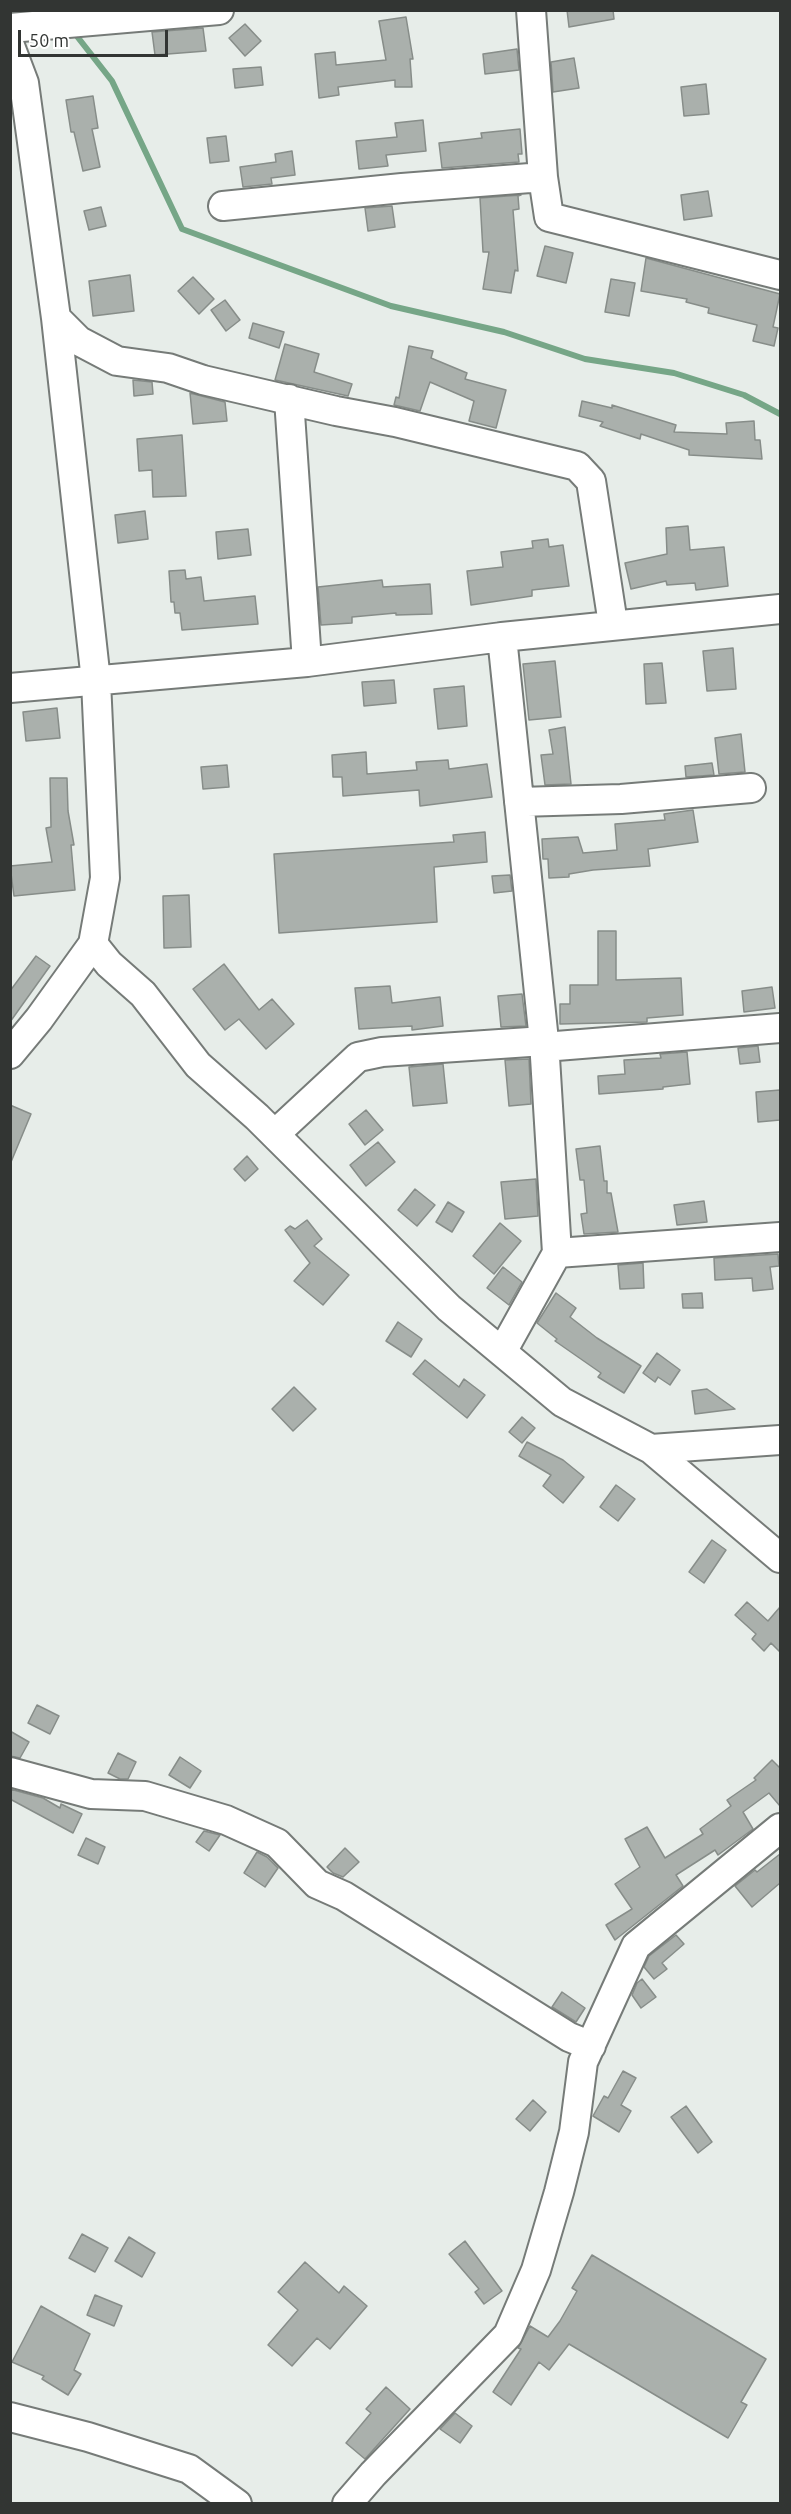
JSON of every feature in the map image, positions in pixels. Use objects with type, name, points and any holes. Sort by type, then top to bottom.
[{"type":"street","points":[[10,28],[144,14],[219,10]]},
{"type":"street","points":[[531,10],[543,177],[549,217],[780,275]]},
{"type":"street","points":[[10,46],[24,83],[56,318],[96,681],[105,878],[93,944],[39,1019],[10,1053]]},
{"type":"street","points":[[223,206],[543,177]]},
{"type":"street","points":[[56,318],[79,341],[117,362],[168,368],[203,380],[577,466],[591,482],[613,624]]},
{"type":"street","points":[[289,399],[307,662]]},
{"type":"street","points":[[10,688],[307,662],[613,624],[780,609]]},
{"type":"street","points":[[502,637],[544,1044],[557,1253],[502,1352]]},
{"type":"street","points":[[519,802],[621,799],[751,788]]},
{"type":"street","points":[[93,944],[109,964],[143,994],[198,1065],[275,1134],[449,1308],[562,1402],[651,1449],[780,1558]]},
{"type":"street","points":[[275,1134],[358,1057],[382,1052],[780,1028]]},
{"type":"street","points":[[557,1253],[780,1237]]},
{"type":"street","points":[[651,1449],[780,1440]]},
{"type":"street","points":[[10,1772],[91,1794],[145,1796],[226,1820],[277,1843],[317,1884],[344,1896],[569,2037],[591,2046]]},
{"type":"street","points":[[347,2504],[373,2474],[508,2336],[536,2270],[559,2192],[574,2132],[583,2062],[636,1946],[780,1828]]},
{"type":"street","points":[[10,2417],[189,2469],[237,2504]]},
{"type":"building","points":[[567,10],[613,10],[614,19],[569,27]]},
{"type":"building","points":[[406,17],[413,59],[410,59],[412,87],[395,87],[395,80],[338,87],[339,95],[319,98],[315,54],[335,52],[336,65],[386,60],[379,21]]},
{"type":"building","points":[[245,24],[261,41],[245,56],[229,38]]},
{"type":"building","points":[[203,28],[206,51],[155,55],[152,32]]},
{"type":"building","points":[[517,49],[519,70],[485,74],[483,54]]},
{"type":"building","points":[[574,58],[579,88],[553,92],[551,62]]},
{"type":"building","points":[[261,67],[263,85],[235,88],[233,69]]},
{"type":"building","points":[[706,84],[709,114],[684,116],[681,87]]},
{"type":"building","points":[[93,96],[98,128],[92,129],[100,167],[83,171],[74,132],[71,132],[66,100]]},
{"type":"building","points":[[423,120],[426,151],[386,155],[388,166],[359,169],[356,141],[397,137],[395,123]]},
{"type":"building","points":[[520,129],[522,154],[518,154],[519,162],[442,168],[439,143],[482,138],[481,133]]},
{"type":"building","points":[[226,136],[229,161],[210,163],[207,138]]},
{"type":"building","points":[[292,151],[295,175],[271,178],[272,184],[243,187],[240,167],[276,162],[275,154]]},
{"type":"building","points":[[708,191],[712,216],[684,220],[681,195]]},
{"type":"building","points":[[521,195],[518,196],[519,209],[513,210],[518,271],[515,270],[511,293],[483,289],[489,252],[483,252],[480,198]]},
{"type":"building","points":[[392,206],[395,227],[368,231],[365,208]]},
{"type":"building","points":[[101,207],[106,226],[89,230],[84,211]]},
{"type":"building","points":[[545,246],[573,253],[566,283],[537,276]]},
{"type":"building","points":[[646,258],[780,294],[773,327],[778,328],[774,346],[753,341],[757,325],[708,313],[709,308],[686,302],[687,299],[641,291]]},
{"type":"building","points":[[130,275],[134,311],[93,316],[89,281]]},
{"type":"building","points":[[193,277],[214,299],[199,314],[178,291]]},
{"type":"building","points":[[611,279],[635,283],[629,316],[605,312]]},
{"type":"building","points":[[225,300],[240,320],[226,331],[211,310]]},
{"type":"building","points":[[253,323],[284,332],[279,348],[249,338]]},
{"type":"building","points":[[285,344],[319,354],[314,372],[352,384],[348,396],[275,380]]},
{"type":"building","points":[[409,346],[433,351],[431,358],[467,373],[465,379],[506,390],[496,428],[469,421],[474,401],[430,382],[420,411],[394,405],[396,397],[399,398]]},
{"type":"building","points":[[133,380],[152,382],[153,394],[134,396]]},
{"type":"building","points":[[190,393],[225,402],[227,421],[193,424]]},
{"type":"building","points":[[582,401],[612,408],[612,405],[676,425],[674,432],[727,434],[726,423],[754,421],[755,440],[760,440],[762,459],[689,455],[689,450],[641,434],[640,439],[600,426],[603,422],[579,416]]},
{"type":"building","points":[[182,435],[186,496],[153,497],[152,470],[139,471],[137,439]]},
{"type":"building","points":[[145,511],[148,539],[118,543],[115,515]]},
{"type":"building","points":[[688,526],[690,550],[724,547],[728,586],[696,590],[695,583],[667,585],[666,581],[631,589],[625,563],[667,554],[666,528]]},
{"type":"building","points":[[248,529],[251,555],[218,559],[216,532]]},
{"type":"building","points":[[548,539],[549,547],[563,545],[569,586],[532,590],[532,596],[471,605],[467,571],[503,567],[501,552],[533,548],[532,541]]},
{"type":"building","points":[[185,570],[186,579],[201,577],[204,601],[255,596],[258,624],[182,630],[180,613],[175,613],[174,602],[171,602],[169,571]]},
{"type":"building","points":[[382,580],[383,587],[430,584],[432,614],[396,615],[396,613],[352,617],[352,623],[321,625],[318,587]]},
{"type":"building","points":[[733,648],[736,689],[707,691],[703,651]]},
{"type":"building","points":[[555,661],[561,717],[529,720],[523,664]]},
{"type":"building","points":[[662,663],[666,703],[646,704],[644,664]]},
{"type":"building","points":[[394,680],[396,703],[364,706],[362,682]]},
{"type":"building","points":[[464,686],[467,726],[438,729],[434,689]]},
{"type":"building","points":[[57,708],[60,738],[26,741],[23,712]]},
{"type":"building","points":[[565,727],[571,784],[545,785],[541,755],[553,754],[549,730]]},
{"type":"building","points":[[741,734],[745,772],[719,774],[715,738]]},
{"type":"building","points":[[366,752],[367,774],[417,770],[416,762],[448,760],[449,769],[487,764],[492,797],[420,806],[419,790],[343,796],[342,777],[333,777],[332,755]]},
{"type":"building","points":[[712,763],[714,775],[686,777],[685,766]]},
{"type":"building","points":[[227,765],[229,787],[203,789],[201,767]]},
{"type":"building","points":[[50,778],[67,778],[68,811],[74,845],[71,845],[75,890],[14,896],[10,866],[52,862],[46,828],[51,827]]},
{"type":"building","points":[[693,810],[698,842],[648,849],[650,866],[593,870],[569,874],[569,877],[549,878],[548,859],[543,859],[542,839],[578,837],[583,853],[617,850],[615,824],[665,820],[664,814]]},
{"type":"building","points":[[485,832],[487,862],[434,867],[437,922],[279,933],[274,854],[454,842],[453,835]]},
{"type":"building","points":[[510,875],[512,891],[494,893],[492,876]]},
{"type":"building","points":[[189,895],[191,947],[164,948],[163,896]]},
{"type":"building","points":[[598,931],[616,931],[616,980],[681,978],[683,1015],[647,1018],[647,1022],[560,1024],[560,1004],[570,1004],[570,985],[598,985]]},
{"type":"building","points":[[36,956],[50,966],[10,1022],[10,991]]},
{"type":"building","points":[[224,964],[259,1010],[272,999],[294,1024],[266,1049],[239,1019],[225,1030],[193,989]]},
{"type":"building","points":[[390,986],[392,1003],[440,997],[443,1026],[412,1030],[412,1026],[359,1029],[355,988]]},
{"type":"building","points":[[772,987],[775,1008],[744,1012],[742,991]]},
{"type":"building","points":[[522,994],[526,1026],[501,1027],[498,996]]},
{"type":"building","points":[[758,1046],[760,1062],[740,1064],[738,1048]]},
{"type":"building","points":[[687,1052],[690,1084],[663,1087],[663,1089],[599,1094],[598,1076],[625,1074],[624,1060],[661,1058],[660,1054]]},
{"type":"building","points":[[529,1059],[531,1104],[509,1106],[505,1060]]},
{"type":"building","points":[[443,1064],[447,1103],[413,1106],[409,1067]]},
{"type":"building","points":[[780,1090],[780,1120],[758,1122],[756,1092]]},
{"type":"building","points":[[10,1105],[31,1114],[11,1162],[10,1162]]},
{"type":"building","points":[[366,1110],[383,1130],[365,1145],[349,1124]]},
{"type":"building","points":[[378,1142],[395,1162],[366,1186],[350,1165]]},
{"type":"building","points":[[600,1146],[604,1181],[607,1181],[607,1193],[611,1193],[618,1232],[584,1234],[581,1214],[587,1213],[584,1180],[580,1180],[576,1149]]},
{"type":"building","points":[[247,1156],[258,1169],[245,1181],[234,1169]]},
{"type":"building","points":[[536,1179],[538,1216],[505,1219],[501,1182]]},
{"type":"building","points":[[415,1189],[435,1205],[417,1226],[398,1210]]},
{"type":"building","points":[[704,1201],[707,1222],[677,1225],[674,1205]]},
{"type":"building","points":[[448,1202],[464,1212],[452,1232],[436,1222]]},
{"type":"building","points":[[307,1220],[322,1239],[314,1246],[349,1275],[323,1305],[294,1281],[310,1263],[285,1230],[290,1226],[295,1229]]},
{"type":"building","points":[[500,1223],[521,1241],[494,1274],[473,1256]]},
{"type":"building","points":[[778,1254],[779,1266],[770,1267],[773,1289],[753,1291],[752,1278],[715,1280],[714,1258]]},
{"type":"building","points":[[643,1263],[644,1288],[620,1289],[618,1265]]},
{"type":"building","points":[[503,1267],[522,1282],[509,1305],[487,1288]]},
{"type":"building","points":[[556,1293],[576,1308],[570,1317],[597,1338],[641,1366],[624,1393],[598,1377],[601,1373],[555,1341],[557,1339],[537,1323]]},
{"type":"building","points":[[702,1293],[703,1308],[683,1308],[682,1294]]},
{"type":"building","points":[[398,1322],[422,1339],[411,1357],[386,1341]]},
{"type":"building","points":[[657,1353],[680,1370],[670,1385],[658,1377],[655,1382],[643,1373]]},
{"type":"building","points":[[425,1360],[459,1387],[464,1379],[485,1395],[467,1418],[413,1374]]},
{"type":"building","points":[[294,1387],[316,1409],[293,1431],[272,1409]]},
{"type":"building","points":[[707,1389],[735,1409],[695,1414],[692,1391]]},
{"type":"building","points":[[522,1417],[535,1428],[522,1443],[509,1432]]},
{"type":"building","points":[[527,1442],[563,1460],[584,1477],[563,1503],[543,1486],[551,1475],[519,1456]]},
{"type":"building","points":[[616,1485],[635,1499],[618,1521],[600,1507]]},
{"type":"building","points":[[712,1540],[726,1550],[704,1583],[689,1572]]},
{"type":"building","points":[[747,1602],[768,1621],[780,1607],[780,1652],[771,1643],[764,1651],[752,1639],[756,1634],[735,1615]]},
{"type":"building","points":[[37,1705],[59,1716],[50,1734],[28,1723]]},
{"type":"building","points":[[10,1731],[29,1742],[20,1758],[10,1756]]},
{"type":"building","points":[[118,1753],[136,1762],[128,1779],[120,1779],[108,1773]]},
{"type":"building","points":[[180,1757],[201,1771],[190,1788],[169,1775]]},
{"type":"building","points":[[772,1760],[780,1768],[780,1806],[769,1793],[743,1812],[753,1829],[718,1855],[715,1850],[676,1875],[683,1886],[615,1940],[606,1925],[632,1909],[615,1884],[640,1867],[625,1839],[647,1827],[665,1858],[703,1834],[700,1829],[731,1806],[727,1800],[756,1780],[754,1778]]},
{"type":"building","points":[[10,1789],[43,1798],[60,1808],[61,1804],[82,1814],[73,1833],[10,1799]]},
{"type":"building","points":[[204,1831],[220,1835],[209,1851],[196,1842]]},
{"type":"building","points":[[86,1838],[105,1847],[98,1864],[78,1855]]},
{"type":"building","points":[[345,1848],[359,1862],[343,1877],[333,1873],[327,1867]]},
{"type":"building","points":[[257,1852],[267,1857],[278,1868],[265,1887],[244,1873]]},
{"type":"building","points":[[780,1854],[780,1883],[752,1907],[735,1886]]},
{"type":"building","points":[[676,1935],[684,1944],[662,1963],[667,1969],[654,1979],[644,1967],[649,1956]]},
{"type":"building","points":[[642,1979],[656,1997],[641,2008],[632,1995],[637,1983]]},
{"type":"building","points":[[562,1992],[585,2008],[576,2022],[552,2007]]},
{"type":"building","points":[[623,2071],[636,2078],[621,2105],[631,2111],[619,2132],[593,2116],[604,2096],[608,2098]]},
{"type":"building","points":[[533,2100],[546,2112],[530,2131],[516,2119]]},
{"type":"building","points":[[686,2106],[712,2142],[698,2153],[671,2117]]},
{"type":"building","points":[[82,2234],[108,2248],[95,2272],[69,2258]]},
{"type":"building","points":[[129,2237],[155,2253],[142,2277],[115,2261]]},
{"type":"building","points":[[465,2241],[502,2291],[484,2304],[475,2292],[479,2289],[449,2254]]},
{"type":"building","points":[[592,2255],[766,2359],[741,2402],[747,2405],[728,2438],[569,2344],[549,2370],[539,2362],[511,2405],[493,2392],[521,2349],[518,2348],[530,2326],[548,2337],[560,2321],[577,2291],[572,2288]]},
{"type":"building","points":[[305,2262],[339,2293],[344,2286],[367,2306],[330,2349],[317,2338],[292,2366],[268,2345],[298,2310],[278,2292]]},
{"type":"building","points":[[95,2295],[122,2306],[114,2326],[87,2315]]},
{"type":"building","points":[[41,2306],[90,2334],[74,2370],[81,2374],[68,2395],[42,2379],[44,2376],[12,2362]]},
{"type":"building","points":[[386,2387],[410,2409],[365,2459],[346,2443],[371,2413],[366,2409]]},
{"type":"building","points":[[455,2413],[472,2426],[460,2443],[440,2429]]},
{"type":"waterway","points":[[76,35],[112,81],[182,229],[391,306],[504,332],[585,359],[674,373],[744,395],[780,414]]}]
